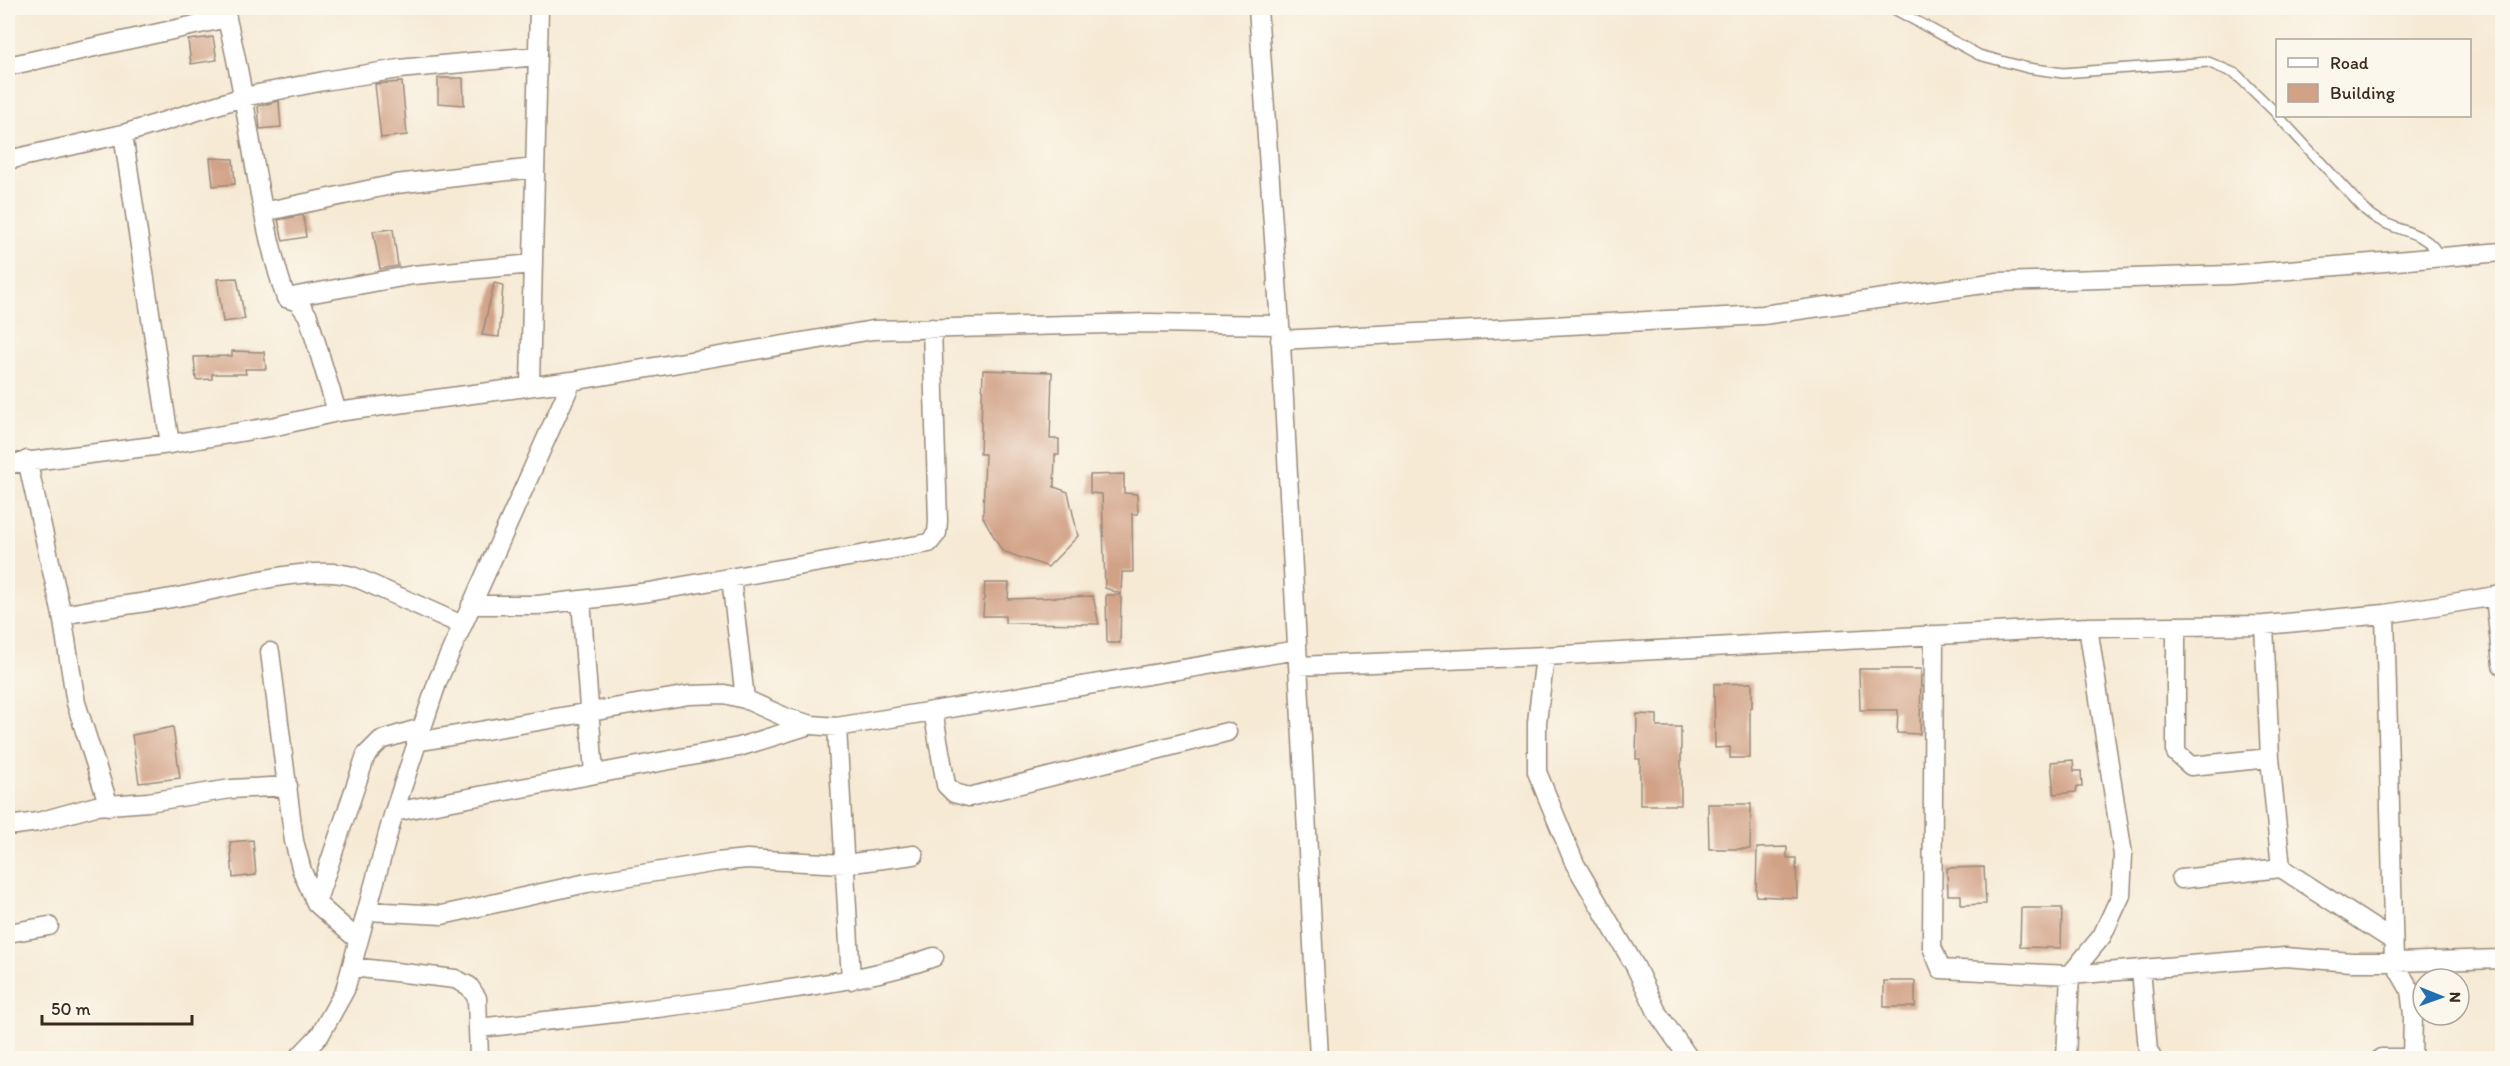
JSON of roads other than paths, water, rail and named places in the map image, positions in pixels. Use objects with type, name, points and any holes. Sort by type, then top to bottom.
[{"type":"street","points":[[530,385],[539,8]]},
{"type":"street","points":[[1258,8],[1280,333],[1319,1059]]},
{"type":"street","points":[[8,66],[225,13],[243,97],[272,258],[286,298]]},
{"type":"street","points":[[8,160],[123,134],[243,97],[362,74],[537,56]]},
{"type":"street","points":[[123,134],[170,444]]},
{"type":"street","points":[[263,212],[396,184],[534,168]]},
{"type":"street","points":[[8,464],[170,444],[276,426],[337,412],[572,381],[873,330],[1148,323],[1280,333],[1763,315],[1998,282],[2230,275],[2502,252]]},
{"type":"street","points":[[286,298],[413,275],[533,264]]},
{"type":"street","points":[[286,298],[298,302],[308,316],[337,412]]},
{"type":"street","points":[[471,605],[538,605],[649,592],[929,543],[937,533],[932,328]]},
{"type":"street","points":[[298,1059],[320,1035],[345,990],[394,812],[418,735],[462,625],[572,381]]},
{"type":"street","points":[[27,460],[63,615],[76,703],[108,806]]},
{"type":"street","points":[[63,615],[176,597],[257,580],[339,573],[355,576],[462,625]]},
{"type":"street","points":[[731,578],[745,699]]},
{"type":"street","points":[[316,903],[366,755],[381,740],[588,712],[688,695],[724,694],[745,699],[786,718],[812,725],[837,727],[1298,658],[1545,656],[2088,627],[2264,625],[2385,614],[2498,596],[2502,665]]},
{"type":"street","points":[[581,600],[594,774]]},
{"type":"street","points":[[2381,1059],[2412,1058],[2413,1015],[2410,990],[2394,962],[2392,940],[2385,614]]},
{"type":"street","points":[[2264,625],[2270,758],[2280,868]]},
{"type":"street","points":[[2176,626],[2176,753],[2191,766],[2270,758]]},
{"type":"street","points":[[2066,1059],[2070,975],[2102,936],[2121,896],[2123,855],[2088,627]]},
{"type":"street","points":[[1934,635],[1932,947],[1941,969],[2070,975],[2285,957],[2352,962],[2502,959]]},
{"type":"street","points":[[270,652],[294,841],[302,871],[316,903],[358,940]]},
{"type":"street","points":[[1545,656],[1537,722],[1536,771],[1575,864],[1635,966],[1658,1014],[1689,1059]]},
{"type":"street","points":[[933,711],[946,785],[954,793],[969,797],[1227,732]]},
{"type":"street","points":[[394,812],[739,747],[812,725]]},
{"type":"street","points":[[837,727],[851,980]]},
{"type":"street","points":[[8,826],[38,822],[96,806],[231,789],[288,786]]},
{"type":"street","points":[[367,911],[442,915],[587,883],[747,859],[845,864],[914,855]]},
{"type":"street","points":[[2181,879],[2280,868],[2392,940]]},
{"type":"street","points":[[8,933],[49,926]]},
{"type":"street","points":[[478,1028],[658,1010],[851,980],[898,970],[934,957]]},
{"type":"street","points":[[352,967],[455,979],[469,986],[477,998],[479,1059]]},
{"type":"street","points":[[2141,969],[2148,1050],[2152,1059]]},
{"type":"lane","points":[[1892,8],[1979,55],[2028,68],[2063,73],[2208,62],[2236,74],[2276,114]]},
{"type":"lane","points":[[2279,117],[2366,210],[2382,222],[2424,238],[2436,249],[2439,257]]}]
